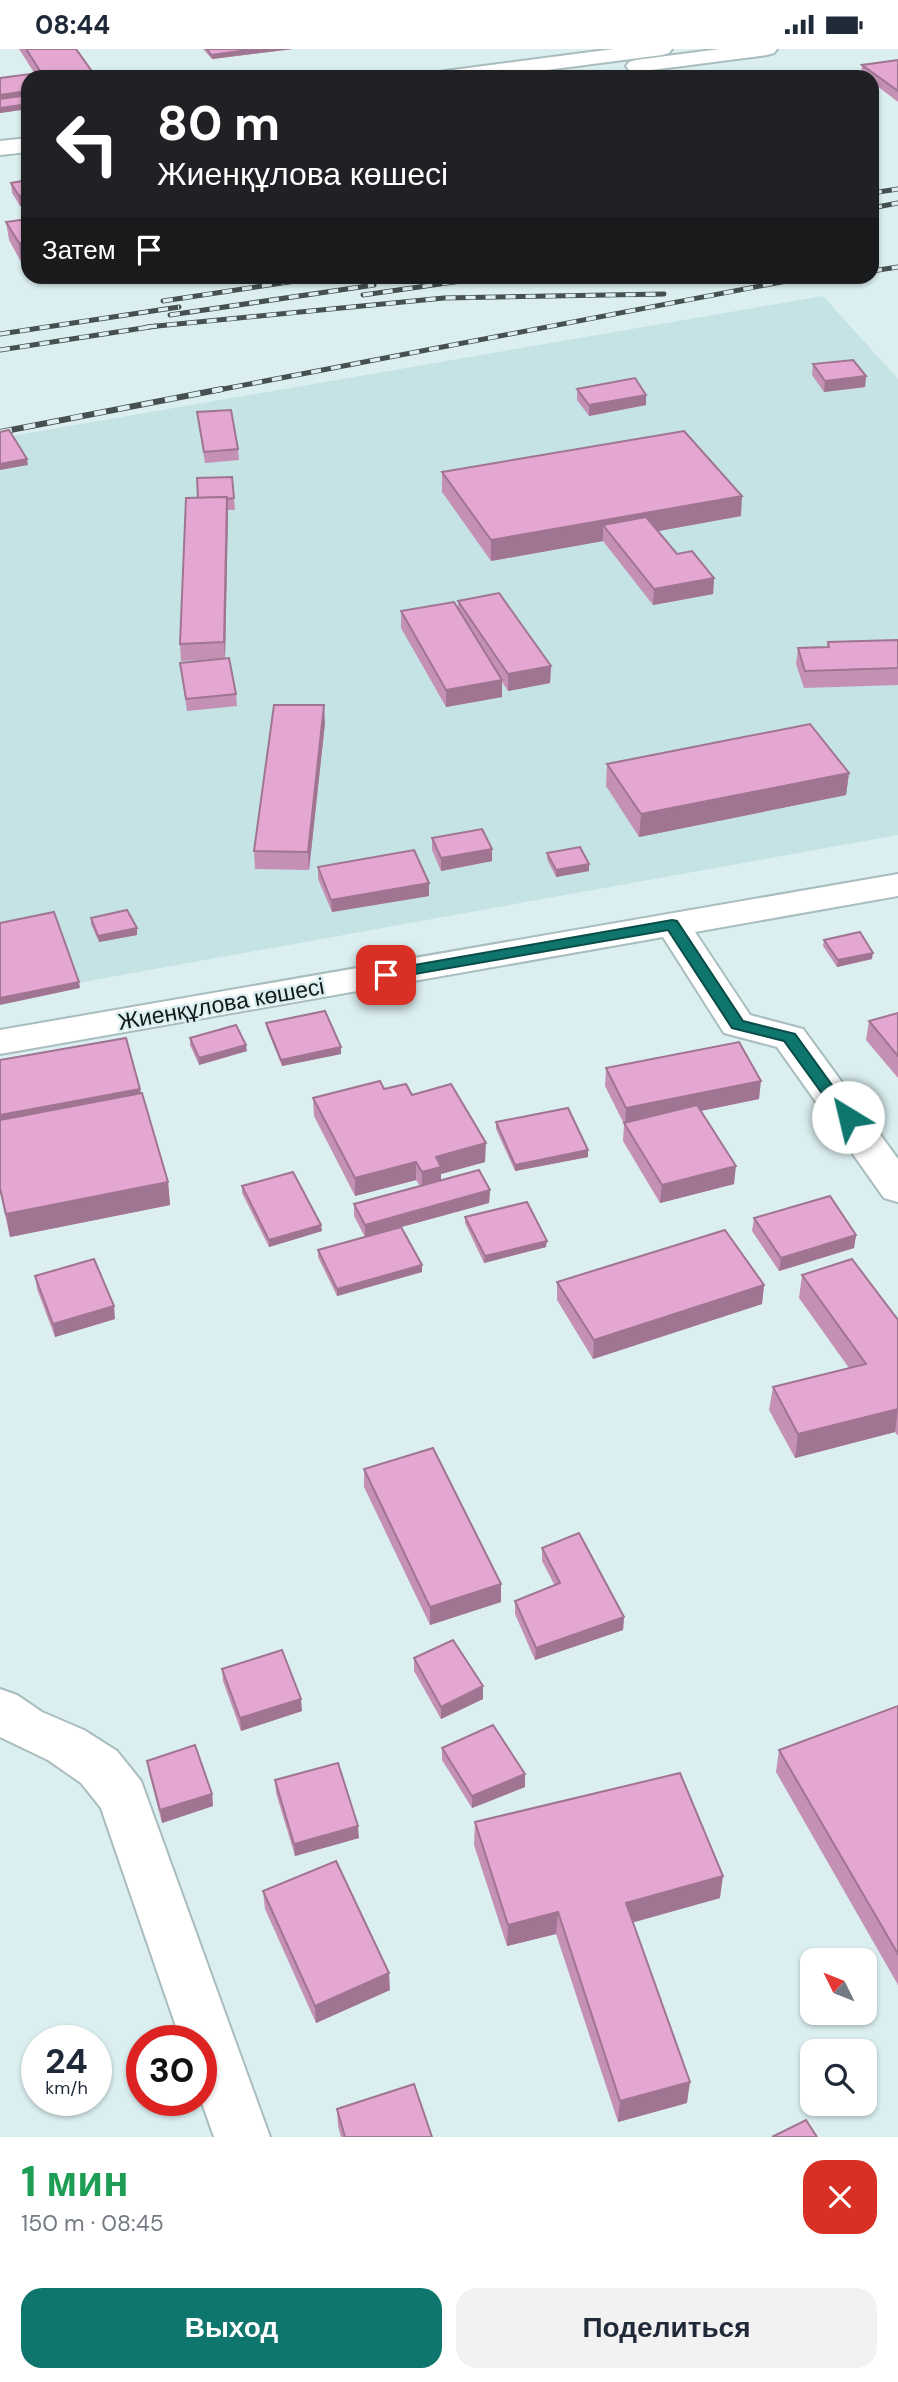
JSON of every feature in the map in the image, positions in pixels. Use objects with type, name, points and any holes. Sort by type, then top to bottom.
[{"type":"street","points":[[498,70],[662,49]]},
{"type":"street","points":[[607,70],[767,49]]},
{"type":"street","points":[[0,134],[21,132]]},
{"type":"street","points":[[0,148],[21,146]]},
{"type":"street","name":"Жиенқұлова көшесі","points":[[0,1042],[898,885]]},
{"type":"street","points":[[672,925],[737,1024],[790,1038],[898,1188]]},
{"type":"street","points":[[0,1710],[24,1727],[66,1745],[99,1767],[122,1797],[242,2137]]},
{"type":"shaded area","points":[[823,296],[898,379],[898,835],[0,997],[0,438]]},
{"type":"building","points":[[26,49],[76,49],[91,70],[40,70]]},
{"type":"building","points":[[207,49],[255,49],[211,55]]},
{"type":"building","points":[[898,60],[898,91],[879,77],[879,70],[869,70],[862,65]]},
{"type":"building","points":[[21,75],[21,92],[0,95],[0,78]]},
{"type":"building","points":[[21,96],[21,105],[0,108],[0,99]]},
{"type":"building","points":[[21,181],[21,196],[19,196],[11,183]]},
{"type":"building","points":[[21,220],[21,243],[19,243],[6,222]]},
{"type":"building","points":[[853,360],[866,376],[825,381],[813,364]]},
{"type":"building","points":[[635,378],[646,395],[589,405],[577,389]]},
{"type":"building","points":[[231,410],[238,449],[204,452],[197,412]]},
{"type":"building","points":[[9,430],[27,459],[0,464],[0,432]]},
{"type":"building","points":[[684,431],[742,496],[491,540],[442,472]]},
{"type":"building","points":[[232,477],[234,498],[198,498],[197,478]]},
{"type":"building","points":[[227,497],[224,642],[180,644],[186,498]]},
{"type":"building","points":[[646,517],[677,554],[692,551],[714,578],[654,589],[603,525]]},
{"type":"building","points":[[499,593],[551,666],[508,674],[458,601]]},
{"type":"building","points":[[454,602],[502,680],[446,690],[401,611]]},
{"type":"building","points":[[898,640],[898,668],[805,671],[798,648],[829,647],[828,642]]},
{"type":"building","points":[[229,658],[236,694],[186,699],[180,663]]},
{"type":"building","points":[[274,705],[324,705],[308,852],[254,851]]},
{"type":"building","points":[[810,724],[849,773],[641,814],[607,764]]},
{"type":"building","points":[[482,829],[492,849],[441,858],[432,838]]},
{"type":"building","points":[[580,847],[589,864],[556,870],[547,853]]},
{"type":"building","points":[[414,850],[429,883],[331,900],[318,867]]},
{"type":"building","points":[[127,910],[137,928],[98,936],[91,918]]},
{"type":"building","points":[[54,912],[79,982],[0,998],[0,923]]},
{"type":"building","points":[[860,932],[873,953],[838,960],[824,940]]},
{"type":"building","points":[[325,1011],[341,1047],[281,1060],[266,1023]]},
{"type":"building","points":[[898,1013],[898,1056],[869,1021]]},
{"type":"building","points":[[236,1025],[246,1045],[199,1058],[190,1038]]},
{"type":"building","points":[[126,1038],[140,1089],[0,1115],[0,1060]]},
{"type":"building","points":[[739,1042],[761,1081],[626,1108],[606,1068]]},
{"type":"building","points":[[380,1081],[384,1089],[406,1084],[412,1095],[451,1084],[486,1143],[436,1157],[441,1167],[422,1172],[416,1162],[355,1178],[313,1098]]},
{"type":"building","points":[[142,1093],[168,1182],[6,1214],[0,1188],[0,1120]]},
{"type":"building","points":[[697,1105],[736,1166],[662,1185],[624,1123]]},
{"type":"building","points":[[568,1108],[588,1150],[515,1165],[496,1122]]},
{"type":"building","points":[[479,1170],[490,1190],[365,1225],[354,1204]]},
{"type":"building","points":[[293,1172],[321,1225],[269,1240],[242,1186]]},
{"type":"building","points":[[830,1196],[856,1235],[781,1258],[754,1218]]},
{"type":"building","points":[[527,1202],[547,1241],[485,1256],[465,1217]]},
{"type":"building","points":[[401,1227],[422,1265],[337,1289],[318,1250]]},
{"type":"building","points":[[725,1230],[764,1285],[594,1340],[557,1282]]},
{"type":"building","points":[[94,1259],[114,1306],[53,1324],[35,1276]]},
{"type":"building","points":[[852,1259],[898,1320],[898,1409],[798,1434],[773,1387],[866,1364],[802,1275]]},
{"type":"building","points":[[433,1448],[501,1584],[430,1607],[364,1469]]},
{"type":"building","points":[[579,1533],[624,1617],[536,1648],[515,1601],[560,1583],[542,1548]]},
{"type":"building","points":[[453,1640],[483,1686],[441,1707],[414,1658]]},
{"type":"building","points":[[282,1650],[301,1699],[240,1718],[222,1669]]},
{"type":"building","points":[[898,1706],[898,1954],[779,1750]]},
{"type":"building","points":[[493,1725],[525,1774],[472,1796],[442,1748]]},
{"type":"building","points":[[195,1745],[212,1794],[160,1810],[147,1761]]},
{"type":"building","points":[[338,1763],[358,1826],[294,1844],[275,1780]]},
{"type":"building","points":[[680,1773],[723,1876],[626,1903],[690,2082],[620,2101],[558,1912],[508,1925],[475,1822]]},
{"type":"building","points":[[336,1861],[389,1973],[315,2006],[263,1891]]},
{"type":"building","points":[[414,2084],[432,2137],[345,2137],[337,2109]]},
{"type":"building","points":[[806,2120],[817,2137],[772,2137]]},
{"type":"railway","points":[[879,192],[898,189]]},
{"type":"railway","points":[[879,207],[898,203]]},
{"type":"railway","points":[[879,270],[898,267]]},
{"type":"railway","points":[[163,301],[276,284]]},
{"type":"railway","points":[[363,295],[440,284]]},
{"type":"railway","points":[[213,391],[771,284]]},
{"type":"railway","points":[[170,315],[374,285]]},
{"type":"railway","points":[[154,326],[444,298],[664,294]]},
{"type":"railway","points":[[0,334],[179,307]]},
{"type":"railway","points":[[0,350],[154,326]]},
{"type":"railway","points":[[147,327],[154,326]]},
{"type":"railway","points":[[0,432],[222,389]]},
{"type":"route","points":[[386,975],[672,925],[737,1024],[790,1038],[848,1117]]}]
